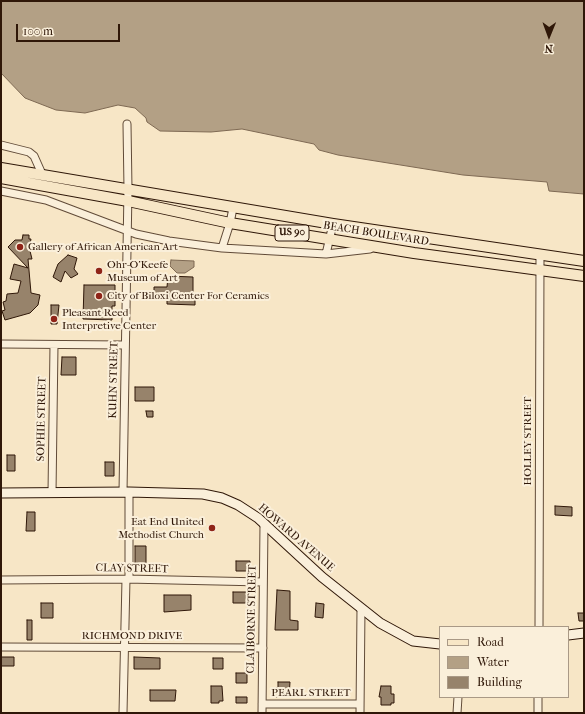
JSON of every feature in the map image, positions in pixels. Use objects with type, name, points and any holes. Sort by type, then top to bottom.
[{"type":"main road","name":"BEACH BOULEVARD","points":[[1,168],[128,188],[233,208],[333,224],[584,261]]},
{"type":"main road","name":"BEACH BOULEVARD","points":[[1,178],[128,201],[230,223],[382,248],[584,276]]},
{"type":"main road","name":"HOWARD AVENUE","points":[[1,493],[126,492],[203,494],[222,498],[246,510],[361,608],[396,633],[413,641],[439,644]]},
{"type":"main road","points":[[569,635],[584,633]]},
{"type":"street","name":"KUHN STREET","points":[[122,713],[127,579],[125,345],[128,201],[127,124]]},
{"type":"street","points":[[1,146],[28,152],[37,160],[42,174]]},
{"type":"street","points":[[1,191],[46,200],[152,238],[222,248],[326,254],[382,248]]},
{"type":"street","points":[[222,248],[233,208]]},
{"type":"street","points":[[326,254],[333,224]]},
{"type":"street","name":"HOLLEY STREET","points":[[539,626],[540,254]]},
{"type":"street","points":[[1,344],[125,345]]},
{"type":"street","name":"SOPHIE STREET","points":[[52,493],[54,345]]},
{"type":"street","name":"CLAIBORNE STREET","points":[[262,713],[264,524]]},
{"type":"street","name":"CLAY STREET","points":[[1,580],[127,579],[263,582]]},
{"type":"street","points":[[360,713],[361,608]]},
{"type":"street","name":"RICHMOND DRIVE","points":[[1,647],[124,646],[262,648]]},
{"type":"street","points":[[458,698],[458,713]]},
{"type":"street","points":[[538,698],[538,713]]},
{"type":"street","name":"PEARL STREET","points":[[262,704],[360,704]]},
{"type":"water","points":[[1,1],[584,1],[584,194],[549,191],[547,182],[463,175],[338,155],[319,150],[314,144],[242,129],[211,132],[160,131],[147,122],[146,118],[135,108],[118,105],[85,113],[56,110],[25,98],[1,73]]},
{"type":"water","points":[[171,260],[194,261],[194,267],[185,273],[177,273],[170,266]]},
{"type":"building","points":[[23,235],[29,235],[29,239],[31,239],[30,244],[33,249],[30,251],[32,259],[28,259],[31,293],[40,295],[38,305],[30,313],[5,320],[2,311],[5,310],[3,302],[6,301],[7,294],[18,293],[21,281],[10,279],[14,264],[28,268],[8,247],[15,240],[22,240]]},
{"type":"building","points":[[68,255],[77,258],[74,269],[78,274],[71,278],[65,271],[61,282],[53,277],[58,264]]},
{"type":"building","points":[[168,276],[193,277],[193,295],[195,295],[195,305],[167,304],[167,299],[154,298],[154,287],[167,287]]},
{"type":"building","name":"City of Biloxi Center For Ceramics","points":[[84,285],[115,285],[115,306],[112,306],[112,320],[83,319]]},
{"type":"building","name":"Pleasant Reed Interpretive Center","points":[[51,305],[59,305],[57,324],[51,324]]},
{"type":"building","points":[[62,357],[76,357],[76,375],[61,375]]},
{"type":"building","points":[[135,387],[154,387],[154,401],[135,401]]},
{"type":"building","points":[[146,411],[153,411],[153,417],[147,417]]},
{"type":"building","points":[[7,455],[15,455],[15,471],[7,471]]},
{"type":"building","points":[[105,462],[114,462],[114,476],[105,476]]},
{"type":"building","points":[[555,506],[572,507],[572,516],[555,515]]},
{"type":"building","points":[[27,512],[35,512],[35,531],[26,531]]},
{"type":"building","points":[[135,546],[146,546],[146,565],[135,565]]},
{"type":"building","points":[[236,561],[250,561],[250,571],[236,571]]},
{"type":"building","points":[[277,590],[290,591],[290,620],[298,621],[298,630],[275,630]]},
{"type":"building","points":[[233,592],[248,592],[248,603],[233,603]]},
{"type":"building","points":[[164,595],[191,595],[191,610],[164,612]]},
{"type":"building","points":[[41,603],[53,603],[53,618],[41,618]]},
{"type":"building","points":[[316,603],[324,604],[323,618],[315,617]]},
{"type":"building","points":[[578,613],[584,613],[584,621],[579,621]]},
{"type":"building","points":[[27,620],[32,620],[32,640],[27,640]]},
{"type":"building","points":[[1,657],[14,657],[14,666],[1,666]]},
{"type":"building","points":[[134,657],[160,658],[160,669],[134,669]]},
{"type":"building","points":[[213,658],[223,658],[223,669],[213,669]]},
{"type":"building","points":[[236,673],[247,673],[247,683],[236,683]]},
{"type":"building","points":[[278,682],[290,682],[289,697],[272,697],[272,688],[278,688]]},
{"type":"building","points":[[211,686],[222,686],[223,701],[219,701],[219,703],[211,703]]},
{"type":"building","points":[[381,686],[391,686],[391,694],[394,694],[394,703],[391,703],[391,705],[381,705],[381,697],[379,697]]},
{"type":"building","points":[[150,690],[176,690],[175,701],[150,701]]},
{"type":"building","points":[[236,697],[247,697],[247,703],[236,703]]},
{"type":"place","name":"Gallery of African American Art","points":[[20,247]]},
{"type":"place","name":"Ohr-O’Keefe Museum of Art","points":[[99,271]]},
{"type":"place","name":"City of Biloxi Center For Ceramics","points":[[99,296]]},
{"type":"place","name":"Pleasant Reed Interpretive Center","points":[[54,319]]},
{"type":"place","name":"Eat End United Methodist Church","points":[[212,528]]}]
